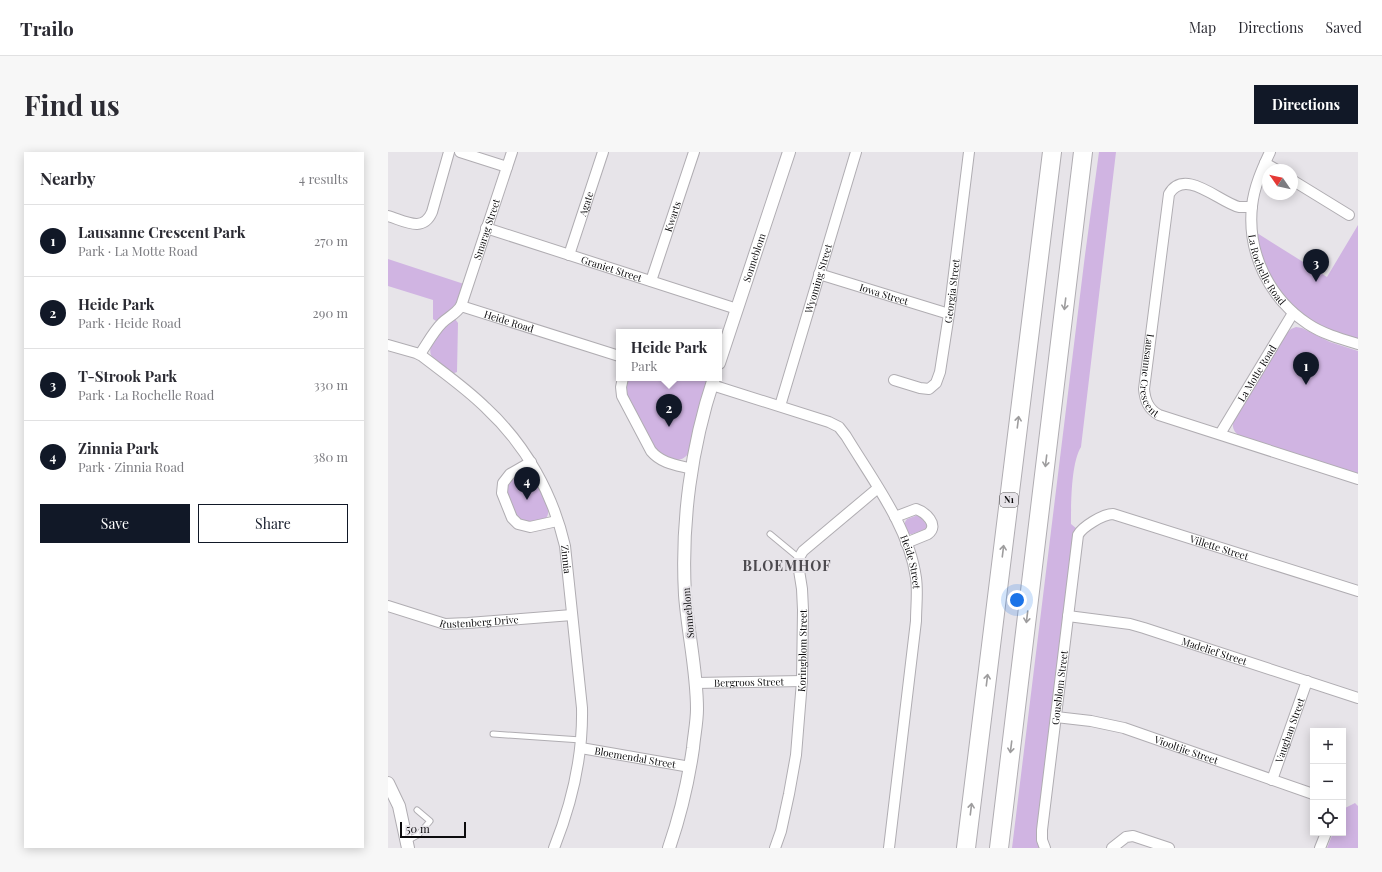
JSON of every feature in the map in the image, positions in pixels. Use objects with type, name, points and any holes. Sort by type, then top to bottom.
[{"type":"highway","name":"N1","points":[[966,848],[1052,152]]},
{"type":"highway","points":[[999,848],[1083,152]]},
{"type":"highway","points":[[1070,265],[1082,212],[1091,152]]},
{"type":"street","points":[[388,216],[417,225],[424,224],[429,219],[449,152]]},
{"type":"street","points":[[460,152],[507,167]]},
{"type":"street","name":"Smarag Street","points":[[461,306],[512,152]]},
{"type":"street","name":"Agate","points":[[569,255],[603,152]]},
{"type":"street","name":"Kwarts","points":[[651,281],[694,152]]},
{"type":"street","name":"Sonneblom","points":[[722,354],[789,152]]},
{"type":"street","name":"Wyoming Street","points":[[780,406],[856,152]]},
{"type":"street","name":"Georgia Street","points":[[894,380],[920,388],[929,389],[933,386],[940,372],[949,314],[969,152]]},
{"type":"street","name":"La Rochelle Road","points":[[1270,152],[1256,188],[1252,207],[1251,220],[1254,244],[1260,268],[1277,296],[1293,313],[1308,324],[1324,332],[1358,344]]},
{"type":"street","name":"Lausanne Crescent","points":[[1252,207],[1239,207],[1190,183],[1179,184],[1169,194],[1144,389],[1148,405],[1155,413],[1358,479]]},
{"type":"street","points":[[1298,184],[1349,215]]},
{"type":"street","name":"Graniet Street","points":[[486,228],[737,308]]},
{"type":"street","name":"Iowa Street","points":[[819,274],[949,314]]},
{"type":"street","points":[[420,354],[442,323],[455,313],[461,306]]},
{"type":"street","name":"Heide Road","points":[[461,306],[616,355]]},
{"type":"street","name":"La Motte Road","points":[[1220,434],[1293,313]]},
{"type":"street","name":"Zinnia","points":[[388,345],[420,354],[486,408],[507,430],[531,462],[557,520],[565,546],[582,708],[581,744],[571,801],[554,848]]},
{"type":"street","points":[[622,381],[622,396],[651,451],[666,463],[692,469]]},
{"type":"street","name":"Sonneblom","points":[[669,848],[681,808],[690,767],[697,711],[696,683],[688,619],[685,564],[686,530],[692,469],[701,424],[713,381]]},
{"type":"street","name":"Heide Street","points":[[713,381],[780,406],[829,422],[839,428],[846,436],[895,516],[906,543],[914,565],[916,578],[916,614],[889,848]]},
{"type":"street","points":[[531,462],[510,474],[503,483],[502,493],[512,518],[518,524],[530,527],[557,520]]},
{"type":"street","points":[[799,558],[804,551],[878,488]]},
{"type":"street","points":[[895,516],[916,509],[924,513],[930,519],[932,525],[931,532],[906,543]]},
{"type":"street","name":"Villette Street","points":[[1083,528],[1105,515],[1113,514],[1358,591]]},
{"type":"street","name":"Gousblom Street","points":[[1045,848],[1042,840],[1042,830],[1078,535],[1083,528]]},
{"type":"street","name":"Koringblom Street","points":[[775,848],[781,831],[796,755],[802,681],[803,610],[802,589],[798,564],[799,558]]},
{"type":"street","name":"Rustenberg Drive","points":[[388,606],[445,624],[468,624],[572,615]]},
{"type":"street","name":"Madelief Street","points":[[1068,616],[1130,624],[1358,698]]},
{"type":"street","name":"Bergroos Street","points":[[696,683],[802,681]]},
{"type":"street","name":"Vaughan Street","points":[[1272,780],[1307,681]]},
{"type":"street","name":"Viooltjie Street","points":[[1056,717],[1091,721],[1124,728],[1310,793]]},
{"type":"street","name":"Bloemendal Street","points":[[581,744],[690,767]]},
{"type":"street","points":[[388,783],[398,806],[407,844]]},
{"type":"street","points":[[1112,848],[1126,837],[1134,836],[1169,848]]},
{"type":"street","points":[[1320,848],[1325,836]]},
{"type":"lane","points":[[770,534],[799,558]]},
{"type":"lane","points":[[493,734],[581,744]]},
{"type":"lane","points":[[407,844],[418,835],[430,821],[417,810]]},
{"type":"shaded area","points":[[1099,152],[1116,152],[1081,447],[1073,473],[1071,524],[1077,529],[1073,538],[1037,834],[1039,848],[1012,848],[1085,255]]},
{"type":"shaded area","points":[[1358,225],[1358,339],[1320,325],[1296,309],[1277,287],[1270,275],[1264,261],[1257,233],[1327,277]]},
{"type":"shaded area","points":[[388,259],[464,284],[455,306],[436,321],[433,319],[433,300],[388,286]]},
{"type":"shaded area","points":[[455,319],[458,323],[457,372],[452,374],[435,360],[431,355],[430,350],[438,335]]},
{"type":"shaded area","points":[[1296,327],[1302,328],[1330,342],[1358,351],[1358,474],[1241,437],[1234,430],[1234,419],[1287,333]]},
{"type":"shaded area","points":[[627,381],[707,381],[690,451],[687,456],[679,460],[674,460],[657,451],[627,396],[625,388]]},
{"type":"shaded area","points":[[523,472],[534,478],[547,507],[547,517],[541,522],[529,523],[520,520],[509,499],[507,486],[509,482]]},
{"type":"shaded area","points":[[918,515],[927,525],[926,529],[909,534],[905,528],[905,522],[907,519]]},
{"type":"shaded area","points":[[1355,803],[1358,806],[1358,848],[1327,848],[1332,836],[1346,836],[1346,808]]},
{"type":"place","name":"T-Strook Park","points":[[1316,282]]},
{"type":"place","name":"Lausanne Crescent Park","points":[[1306,385]]},
{"type":"place","name":"Heide Park","points":[[669,427]]},
{"type":"place","name":"Zinnia Park","points":[[527,500]]},
{"type":"district","name":"BLOEMHOF","points":[[787,566]]}]
